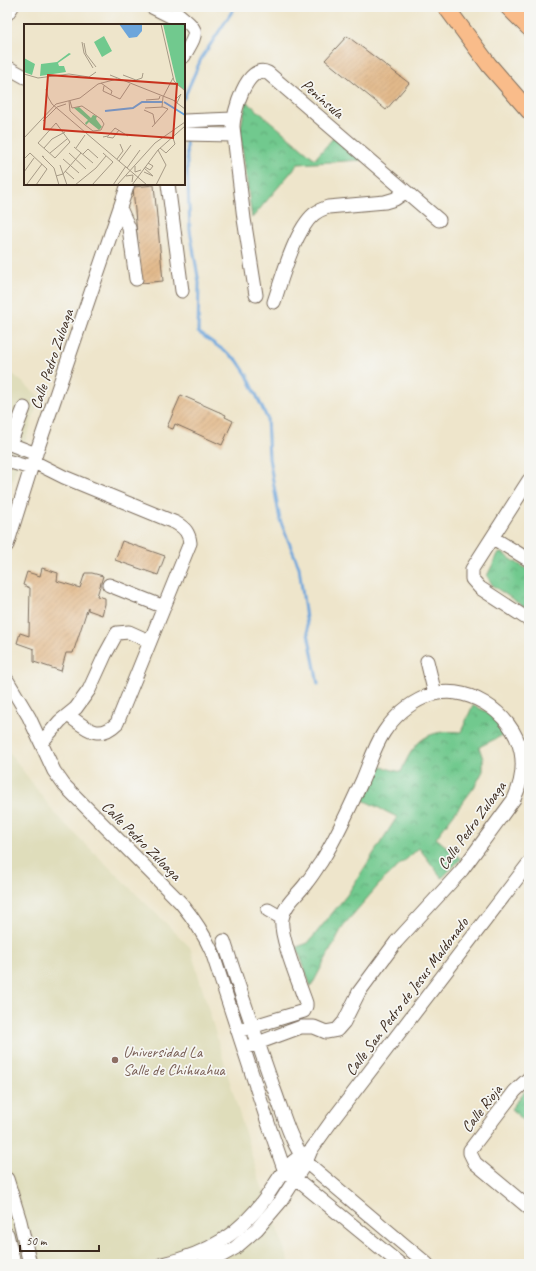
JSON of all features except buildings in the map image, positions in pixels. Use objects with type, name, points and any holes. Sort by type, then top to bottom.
[{"type":"main road","points":[[446,7],[489,65],[529,111]]},
{"type":"main road","points":[[508,7],[529,28]]},
{"type":"street","points":[[7,11],[12,7]]},
{"type":"street","points":[[7,14],[12,7]]},
{"type":"street","points":[[152,7],[175,16],[194,28],[195,36],[185,54]]},
{"type":"street","points":[[7,67],[24,76]]},
{"type":"street","name":"Península","points":[[405,192],[394,199],[385,202],[328,207],[319,210],[304,226],[297,240],[276,297],[255,292],[233,135],[233,119],[247,81],[257,72],[264,71],[439,220]]},
{"type":"street","points":[[187,127],[233,119]]},
{"type":"street","points":[[187,127],[233,135]]},
{"type":"street","name":"Calle Pedro Zuloaga","points":[[7,545],[128,185]]},
{"type":"street","points":[[168,185],[182,291]]},
{"type":"street","points":[[120,208],[130,228],[136,279]]},
{"type":"street","points":[[24,408],[8,450],[34,461],[64,477],[184,527],[188,532],[190,543],[117,722],[105,732],[95,732],[90,731],[68,716]]},
{"type":"street","points":[[7,461],[34,461]]},
{"type":"street","points":[[529,480],[472,569],[472,579],[480,588],[529,620]]},
{"type":"street","points":[[493,538],[529,560]]},
{"type":"street","points":[[109,585],[164,607]]},
{"type":"street","points":[[41,743],[51,730],[76,708],[89,690],[117,633],[130,632],[149,641]]},
{"type":"street","points":[[427,661],[435,694]]},
{"type":"street","name":"Calle Pedro Zuloaga","points":[[7,680],[29,717],[54,771],[64,785],[176,898],[200,928],[212,952],[284,1169]]},
{"type":"street","name":"Calle Pedro Zuloaga","points":[[244,1048],[301,1027],[310,1026],[326,1032],[336,1030],[344,1022],[359,992],[391,948],[422,912],[462,870],[514,799],[520,788],[525,750],[501,715],[473,697],[458,693],[442,692],[425,697],[404,710],[395,718],[384,732],[375,748],[348,812],[329,850],[307,883],[291,901],[282,918]]},
{"type":"street","points":[[7,697],[29,717]]},
{"type":"street","name":"Calle San Pedro de Jesus Maldonado","points":[[306,1156],[529,863]]},
{"type":"street","points":[[238,1031],[304,1011],[306,1009],[306,1003],[282,934],[282,918],[268,910]]},
{"type":"street","points":[[224,941],[252,1026],[290,1132],[306,1156],[427,1264]]},
{"type":"street","name":"Calle Rioja","points":[[528,1205],[475,1163],[470,1150],[515,1091],[529,1078]]},
{"type":"street","points":[[162,1264],[187,1258],[228,1238],[252,1215],[270,1192],[284,1169],[306,1156]]},
{"type":"street","points":[[204,1264],[219,1257],[246,1239],[281,1201],[306,1156]]},
{"type":"street","points":[[284,1169],[400,1264]]},
{"type":"street","points":[[7,1178],[20,1221],[30,1264]]},
{"type":"street","points":[[270,1192],[281,1201]]},
{"type":"street","points":[[7,1234],[14,1264]]},
{"type":"shaded area","points":[[7,369],[40,397],[7,496]]},
{"type":"shaded area","name":"Universidad La Salle de Chihuahua","points":[[7,749],[55,814],[190,947],[257,1173],[290,1264],[7,1264]]},
{"type":"green space","points":[[246,101],[315,159],[334,137],[362,160],[298,164],[252,218],[240,133]]},
{"type":"green space","points":[[502,553],[529,571],[529,610],[493,586],[487,576],[498,554]]},
{"type":"green space","points":[[473,705],[491,714],[507,733],[479,747],[483,759],[483,771],[475,786],[436,838],[461,859],[442,878],[419,848],[383,880],[343,926],[311,987],[297,947],[308,943],[347,895],[397,817],[361,799],[373,765],[401,772],[411,752],[423,739],[430,735],[439,733],[461,732]]},
{"type":"green space","points":[[529,1086],[529,1125],[511,1109]]},
{"type":"waterway","points":[[185,96],[201,59],[235,7]]},
{"type":"waterway","points":[[186,140],[190,230],[199,283],[198,332],[237,360],[247,375],[267,418],[269,458],[280,520],[299,567],[308,633],[318,684]]},
{"type":"place","name":"Universidad La Salle de Chihuahua","points":[[115,1060]]}]
